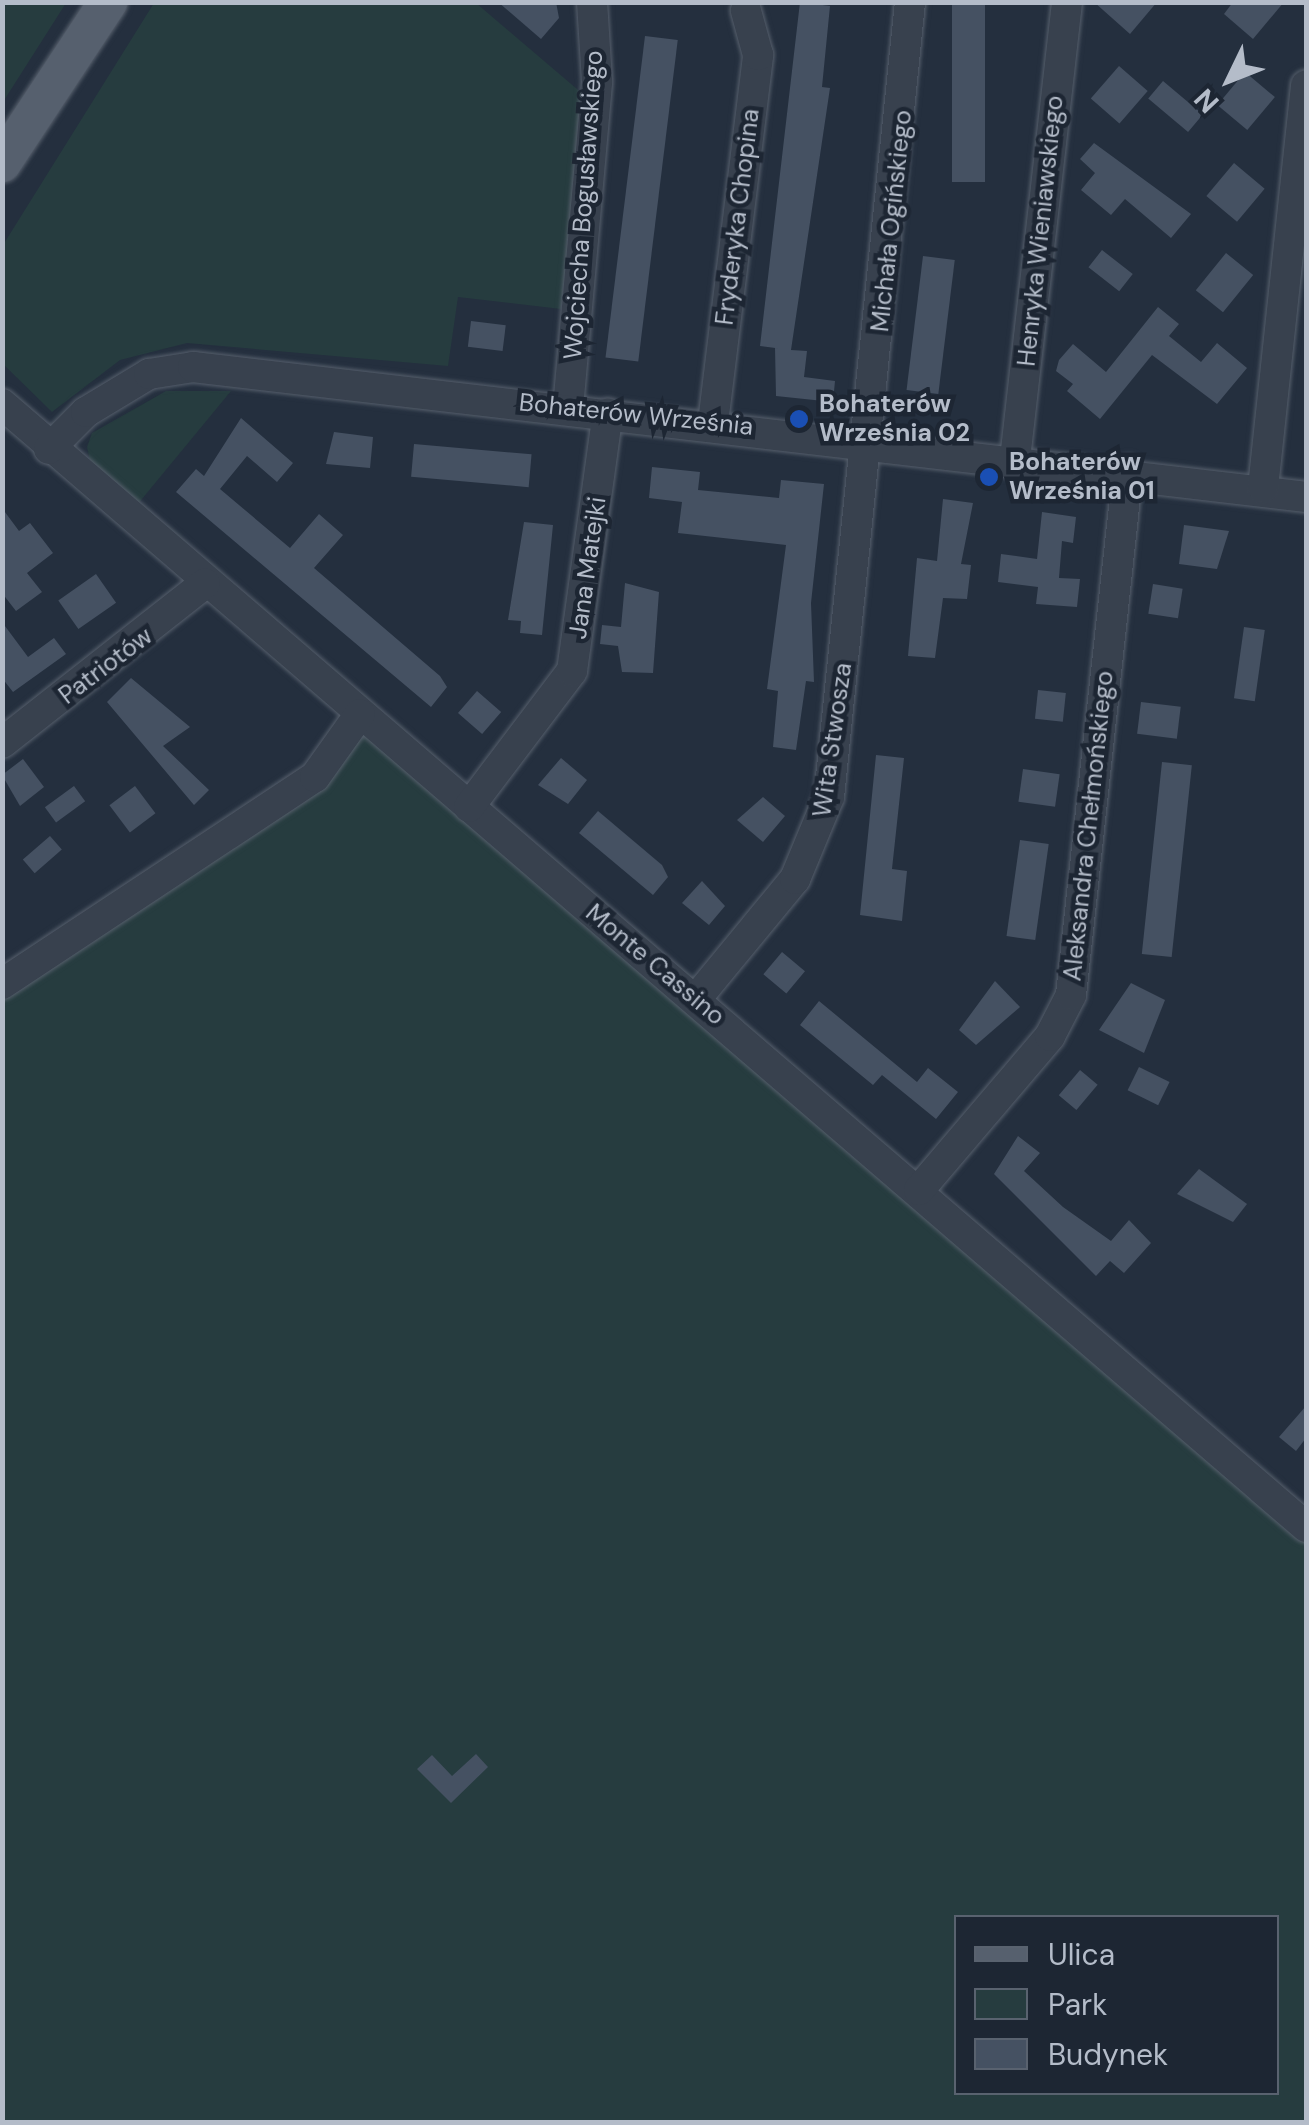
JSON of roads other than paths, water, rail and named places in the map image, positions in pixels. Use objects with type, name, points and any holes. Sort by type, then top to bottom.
[{"type":"main road","points":[[2,163],[108,2]]},
{"type":"street","name":"Wojciecha Bogusławskiego","points":[[568,408],[597,81],[592,2]]},
{"type":"street","name":"Michała Ogińskiego","points":[[869,440],[910,2]]},
{"type":"street","name":"Henryka Wieniawskiego","points":[[1015,459],[1067,2]]},
{"type":"street","name":"Fryderyka Chopina","points":[[713,423],[758,55],[746,11]]},
{"type":"street","points":[[1262,488],[1306,85]]},
{"type":"street","name":"Bohaterów Września","points":[[50,449],[86,412],[149,374],[193,367],[1128,470],[1306,497]]},
{"type":"street","name":"Monte Cassino","points":[[2,404],[204,583],[920,1190],[1306,1527]]},
{"type":"street","name":"Jana Matejki","points":[[469,807],[572,671],[608,414]]},
{"type":"street","name":"Wita Stwosza","points":[[696,999],[818,840],[869,440]]},
{"type":"street","name":"Aleksandra Chełmońskiego","points":[[920,1190],[1050,1036],[1071,995],[1128,470]]},
{"type":"street","name":"Patriotów","points":[[2,743],[204,583]]},
{"type":"street","points":[[2,984],[315,777],[360,714]]},
{"type":"place","name":"Bohaterów Września 02","points":[[799,419]]},
{"type":"place","name":"Bohaterów Września 01","points":[[989,477]]}]
